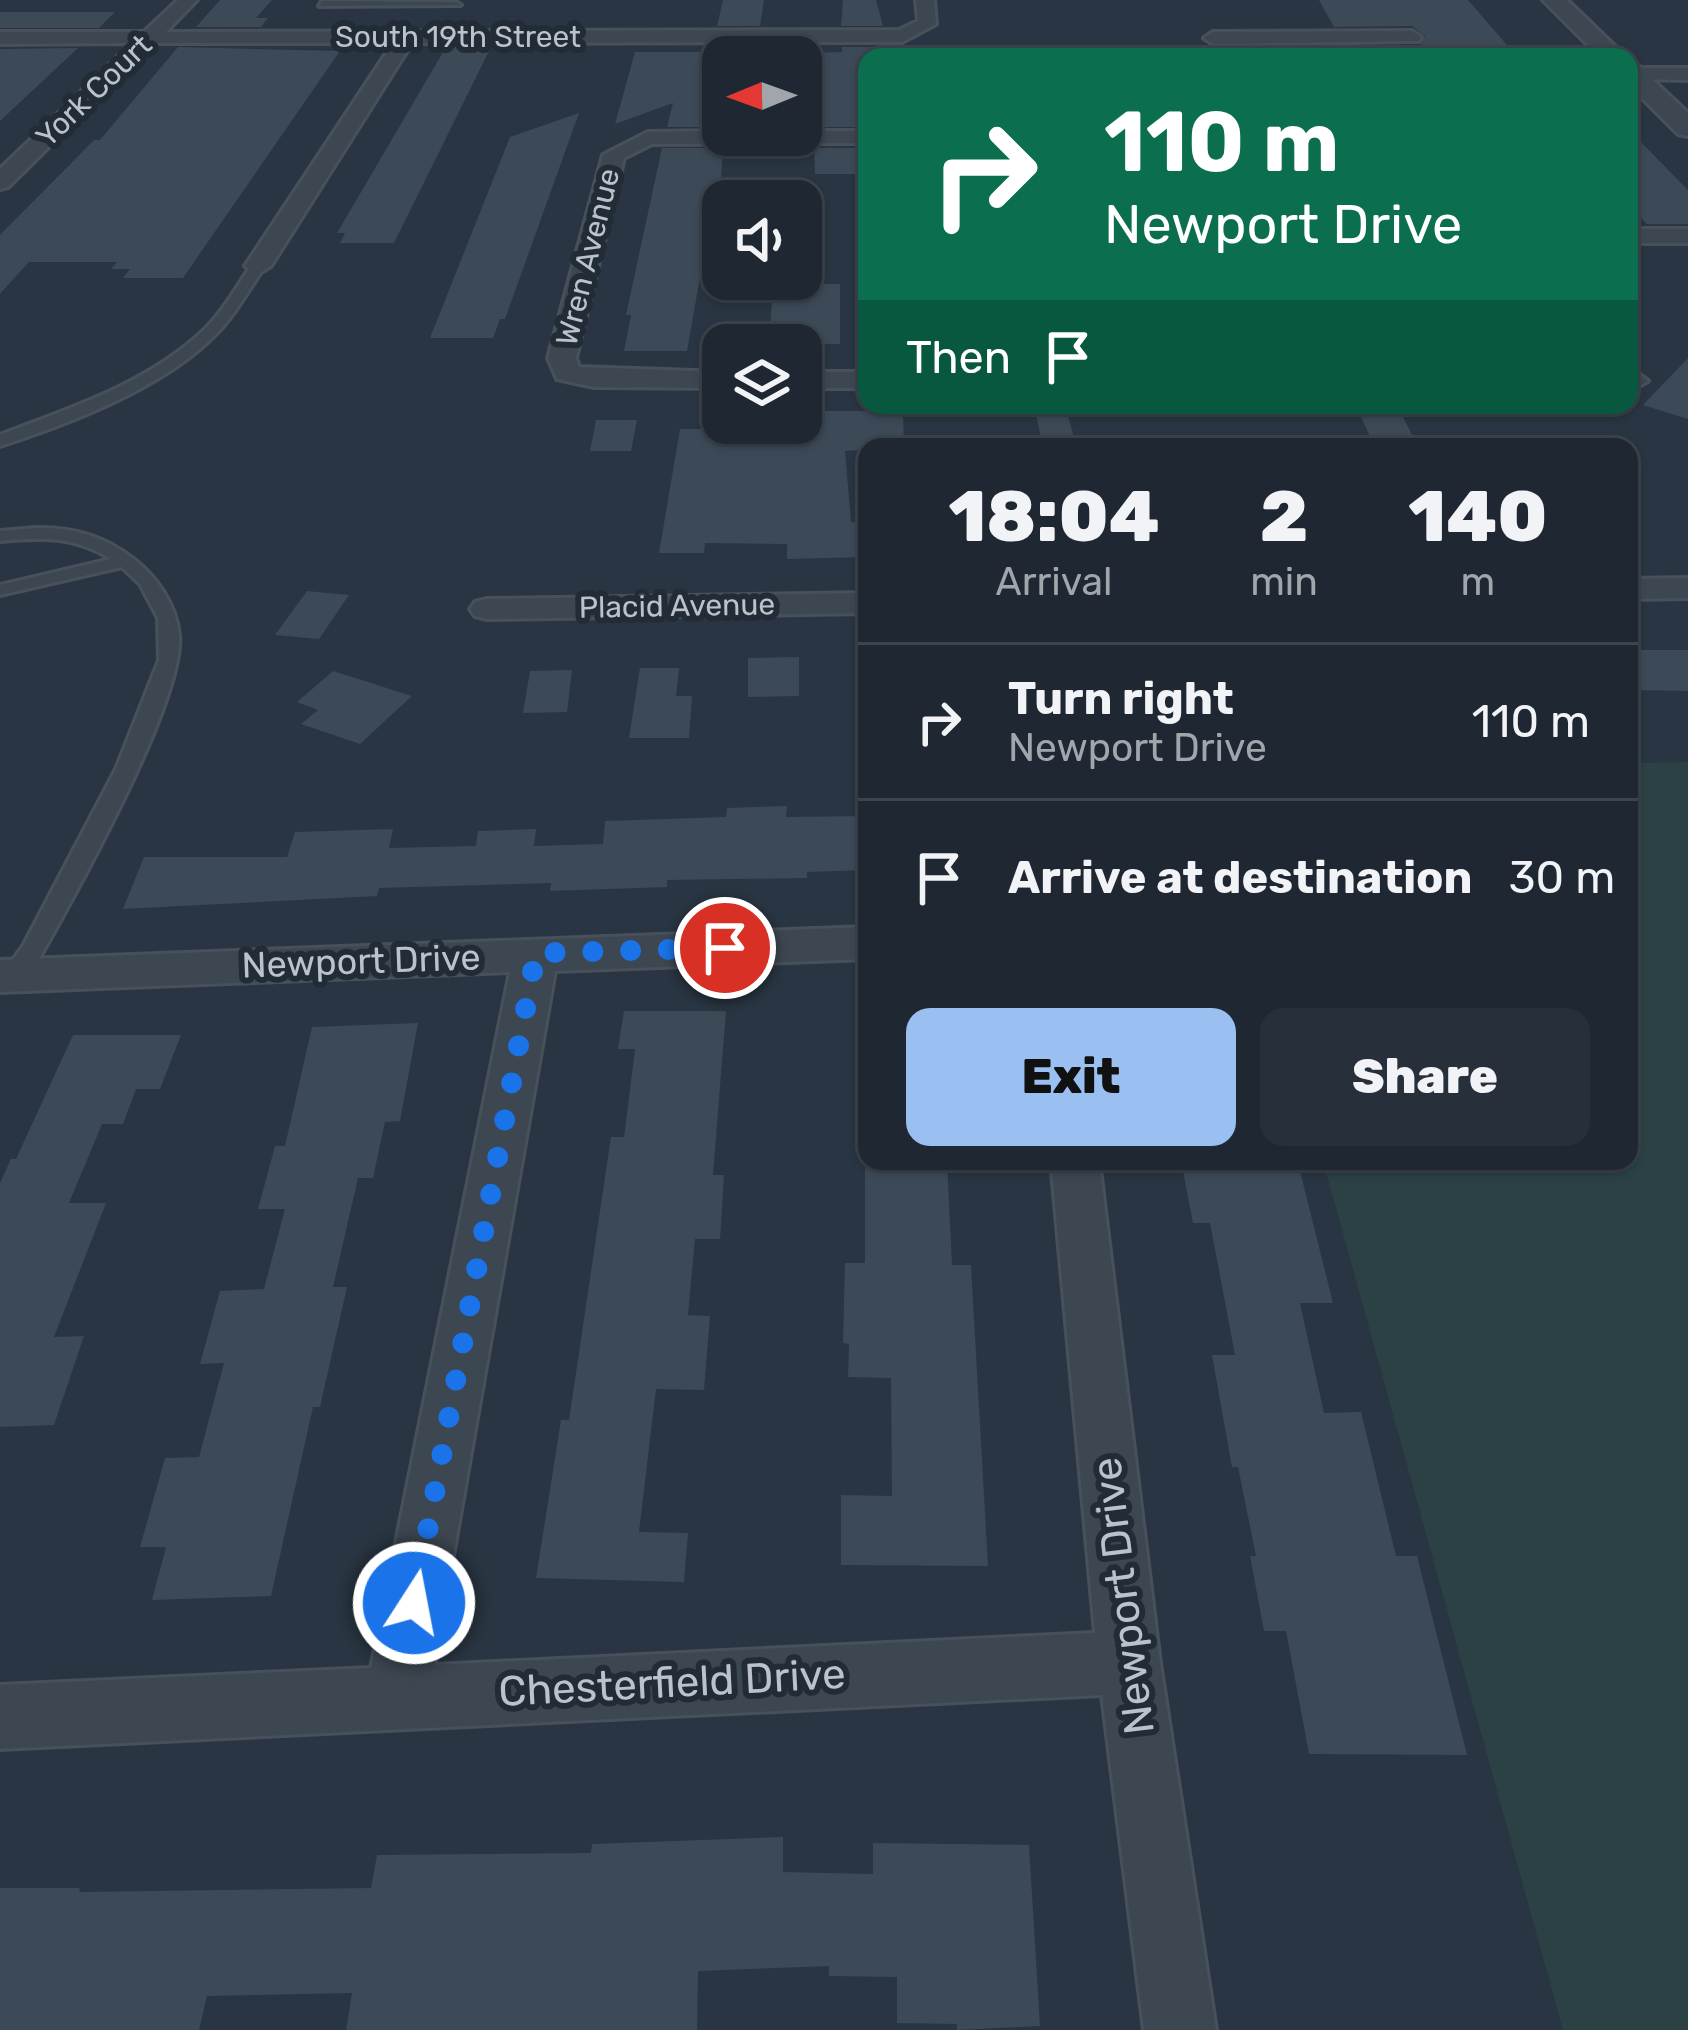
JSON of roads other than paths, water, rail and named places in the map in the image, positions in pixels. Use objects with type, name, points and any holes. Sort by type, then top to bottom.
[{"type":"street","name":"York Court","points":[[0,182],[188,0]]},
{"type":"street","name":"South 19th Street","points":[[0,38],[398,37],[672,27],[902,36],[927,24],[925,0]]},
{"type":"street","points":[[1554,0],[1605,48]]},
{"type":"street","points":[[1281,19],[1293,37]]},
{"type":"street","points":[[258,266],[398,37]]},
{"type":"street","points":[[1213,38],[1412,37]]},
{"type":"street","points":[[1638,68],[1688,74]]},
{"type":"street","points":[[1638,80],[1688,128]]},
{"type":"street","name":"Wren Avenue","points":[[702,380],[594,380],[567,373],[562,358],[614,155],[649,138],[858,137]]},
{"type":"street","points":[[1638,236],[1688,236]]},
{"type":"street","points":[[822,380],[858,380]]},
{"type":"street","points":[[1638,590],[1688,588]]},
{"type":"street","name":"Placid Avenue","points":[[487,609],[858,603]]},
{"type":"street","name":"Newport Drive","points":[[4,984],[536,953],[858,944]]},
{"type":"street","points":[[397,1695],[536,953]]},
{"type":"street","name":"Newport Drive","points":[[1076,1170],[1129,1663],[1180,2030]]},
{"type":"street","name":"Chesterfield Drive","points":[[0,1717],[1129,1663]]},
{"type":"lane","points":[[322,4],[456,5]]},
{"type":"lane","points":[[398,37],[410,5]]},
{"type":"lane","points":[[0,441],[98,401],[175,361],[211,332],[258,266]]},
{"type":"lane","points":[[0,536],[74,535],[125,561],[150,586],[170,618],[169,658],[134,746],[32,951],[4,984]]},
{"type":"lane","points":[[0,590],[125,561]]}]
